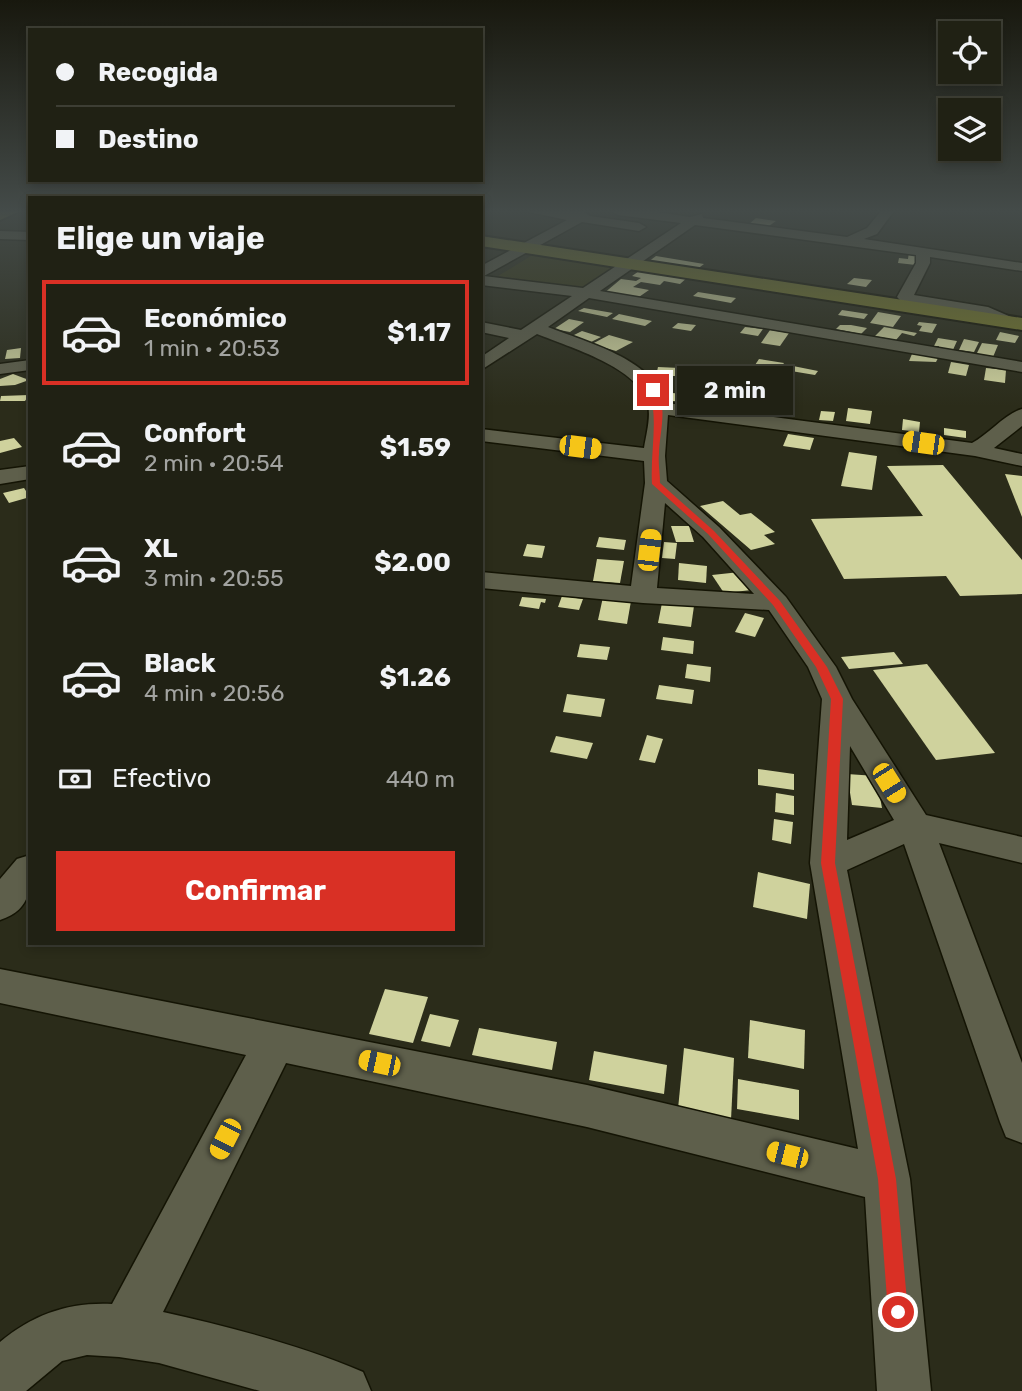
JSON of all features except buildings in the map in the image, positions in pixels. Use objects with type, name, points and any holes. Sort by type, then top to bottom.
[{"type":"main road","points":[[714,276],[1017,323]]},
{"type":"street","points":[[483,364],[611,276]]},
{"type":"street","points":[[916,276],[905,297],[1006,317],[1017,323]]},
{"type":"street","points":[[483,280],[537,285],[1022,367]]},
{"type":"street","points":[[483,327],[530,332],[606,356],[627,368],[653,390],[659,408],[654,456],[656,484],[643,595]]},
{"type":"street","points":[[0,369],[28,365]]},
{"type":"street","points":[[659,408],[975,450],[1022,460]]},
{"type":"street","points":[[975,450],[995,439],[1022,415]]},
{"type":"street","points":[[483,435],[654,456]]},
{"type":"street","points":[[0,477],[28,472]]},
{"type":"street","points":[[656,484],[711,533],[777,603],[822,667],[837,699],[915,825],[1022,1122]]},
{"type":"street","points":[[483,580],[643,595],[777,603]]},
{"type":"street","points":[[837,699],[828,863],[887,1179],[904,1391]]},
{"type":"street","points":[[828,863],[915,825],[1022,850]]},
{"type":"street","points":[[0,905],[28,871]]},
{"type":"street","points":[[0,986],[587,1106],[887,1179]]},
{"type":"street","points":[[125,1333],[275,1042]]},
{"type":"street","points":[[0,1378],[35,1348],[59,1334],[90,1328],[175,1340],[344,1391]]},
{"type":"shaded area","points":[[498,276],[606,276],[587,289]]},
{"type":"route","points":[[653,390],[659,408],[654,456],[656,484],[711,533],[777,603],[822,667],[837,699],[828,863],[887,1179],[898,1312]]}]
